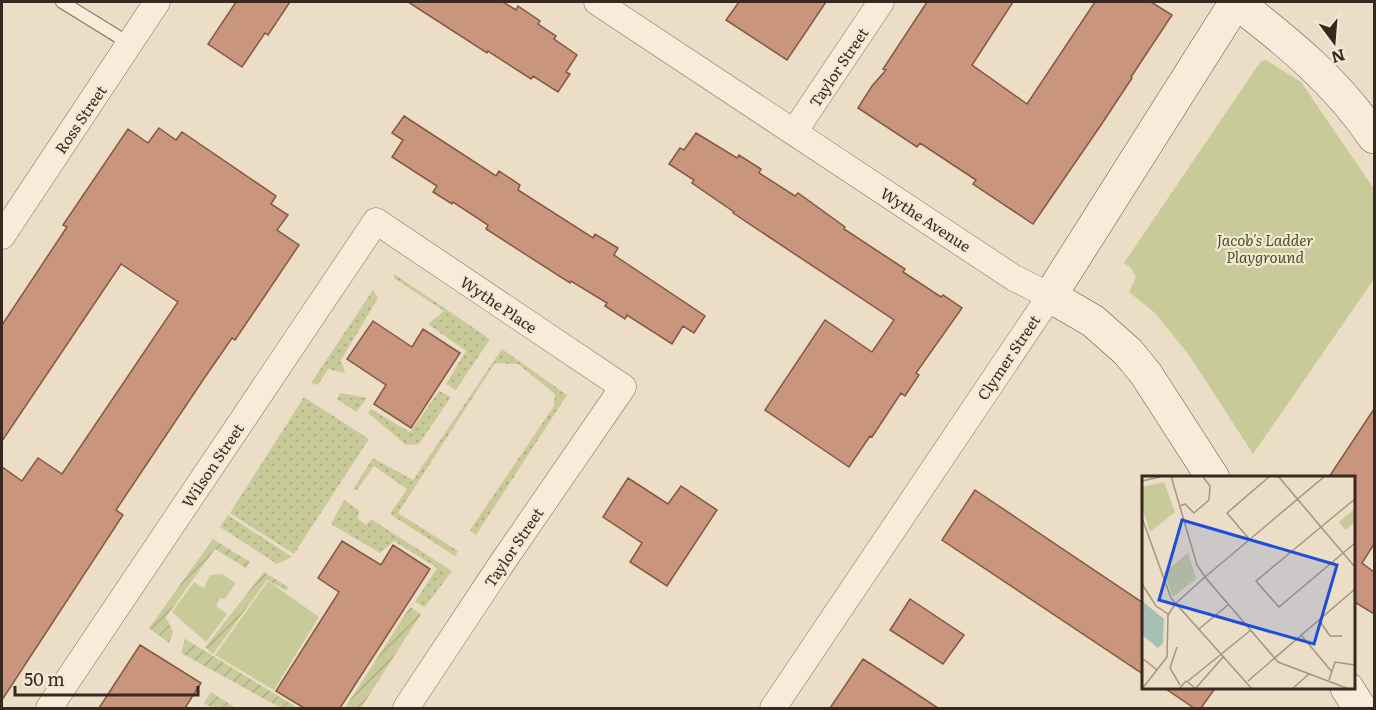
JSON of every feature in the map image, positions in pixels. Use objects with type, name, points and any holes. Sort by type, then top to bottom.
[{"type":"main road","points":[[1236,2],[1285,39],[1318,68],[1348,101],[1374,137]]},
{"type":"main road","name":"Clymer Street","points":[[1050,296],[1236,2]]},
{"type":"main road","name":"Wythe Avenue","points":[[1050,296],[1093,321],[1128,352],[1146,374],[1212,476]]},
{"type":"main road","points":[[1348,689],[1360,708]]},
{"type":"street","name":"Ross Street","points":[[8,220],[158,2]]},
{"type":"street","name":"Wythe Avenue","points":[[597,2],[1014,278],[1050,296]]},
{"type":"street","name":"Taylor Street","points":[[794,132],[881,2]]},
{"type":"street","name":"Wythe Place","points":[[376,221],[623,387]]},
{"type":"street","name":"Wilson Street","points":[[49,708],[376,221]]},
{"type":"street","name":"Clymer Street","points":[[774,708],[1050,296]]},
{"type":"street","name":"Taylor Street","points":[[406,708],[623,387]]},
{"type":"lane","points":[[62,2],[130,44]]},
{"type":"green space","name":"Jacob's Ladder Playground","points":[[1266,60],[1301,82],[1374,189],[1374,279],[1253,454],[1189,355],[1155,313],[1129,292],[1136,277],[1131,268],[1124,263],[1261,61]]},
{"type":"green space","points":[[394,274],[490,339],[456,390],[446,384],[466,351],[428,324],[444,311],[394,278]]},
{"type":"green space","points":[[373,290],[378,298],[341,360],[345,373],[328,369],[318,385],[311,383]]},
{"type":"green space","points":[[502,349],[567,395],[476,535],[470,530],[554,406],[555,394],[518,364],[495,363],[398,513],[458,551],[455,556],[390,514],[407,489],[374,466],[357,490],[353,489],[373,458],[413,480]]},
{"type":"green space","points":[[439,391],[451,397],[419,444],[406,445],[368,413],[371,409],[410,432]]},
{"type":"green space","points":[[340,393],[367,398],[356,412],[337,399]]},
{"type":"green space","points":[[304,397],[369,439],[294,554],[230,513]]},
{"type":"green space","points":[[344,500],[359,510],[358,519],[366,525],[371,519],[452,571],[425,607],[415,602],[437,568],[394,541],[380,553],[331,524]]},
{"type":"green space","points":[[228,515],[292,557],[277,564],[220,527]]},
{"type":"green space","points":[[213,539],[250,562],[246,568],[215,549],[166,617],[173,632],[169,643],[149,628]]},
{"type":"green space","points":[[264,572],[288,587],[287,591],[267,580],[213,654],[205,647]]},
{"type":"green space","points":[[222,574],[236,583],[225,599],[220,598],[216,606],[227,614],[206,642],[172,612],[194,582],[204,588],[210,575]]},
{"type":"green space","points":[[268,581],[319,617],[274,690],[215,655]]},
{"type":"green space","points":[[410,607],[421,614],[361,708],[345,708]]},
{"type":"green space","points":[[185,639],[298,708],[281,708],[181,653]]},
{"type":"green space","points":[[211,692],[236,708],[212,708],[204,703]]},
{"type":"building","points":[[236,2],[290,2],[268,35],[265,33],[242,67],[208,44]]},
{"type":"building","points":[[408,2],[503,2],[516,10],[518,6],[540,21],[538,24],[556,36],[554,39],[577,55],[566,72],[570,74],[558,92],[533,76],[531,79],[488,51],[487,53]]},
{"type":"building","points":[[739,2],[826,2],[787,60],[726,20]]},
{"type":"building","points":[[927,2],[1013,2],[972,65],[1027,104],[1095,2],[1151,2],[1172,15],[1033,224],[973,184],[976,180],[920,143],[917,147],[858,108],[886,70],[883,69]]},
{"type":"building","points":[[404,116],[496,176],[499,171],[520,185],[518,190],[593,238],[595,234],[618,248],[614,255],[705,316],[694,333],[683,326],[672,344],[627,315],[625,319],[605,306],[607,303],[571,281],[570,283],[486,229],[488,225],[433,192],[437,186],[392,157],[403,140],[392,133]]},
{"type":"building","points":[[159,128],[176,140],[182,132],[276,196],[271,204],[288,215],[277,230],[299,245],[235,340],[232,338],[205,377],[116,510],[123,515],[2,700],[2,467],[22,481],[38,458],[62,474],[178,302],[121,264],[2,441],[2,325],[67,227],[63,225],[128,129],[148,143]]},
{"type":"building","points":[[696,133],[737,158],[739,155],[761,169],[759,173],[795,196],[798,193],[845,227],[844,229],[905,269],[903,272],[962,308],[916,373],[919,375],[905,396],[901,393],[849,467],[765,410],[825,320],[872,352],[894,320],[733,213],[692,183],[694,180],[669,164],[680,148],[684,150]]},
{"type":"building","points":[[373,321],[412,347],[423,329],[460,353],[411,428],[374,404],[386,385],[347,359]]},
{"type":"building","points":[[1374,409],[1374,544],[1362,563],[1374,572],[1374,614],[1355,602],[1355,476],[1330,476]]},
{"type":"building","points":[[628,478],[668,504],[681,486],[717,510],[667,586],[630,562],[642,543],[603,517]]},
{"type":"building","points":[[975,490],[1142,602],[1142,673],[942,540]]},
{"type":"building","points":[[342,541],[381,565],[393,545],[430,569],[340,708],[304,708],[276,691],[339,592],[318,578]]},
{"type":"building","points":[[910,599],[964,635],[943,664],[890,630]]},
{"type":"building","points":[[140,645],[201,683],[185,708],[99,708]]},
{"type":"building","points":[[863,659],[900,683],[938,708],[830,708]]},
{"type":"building","points":[[1166,689],[1215,689],[1201,708],[1194,708]]}]
